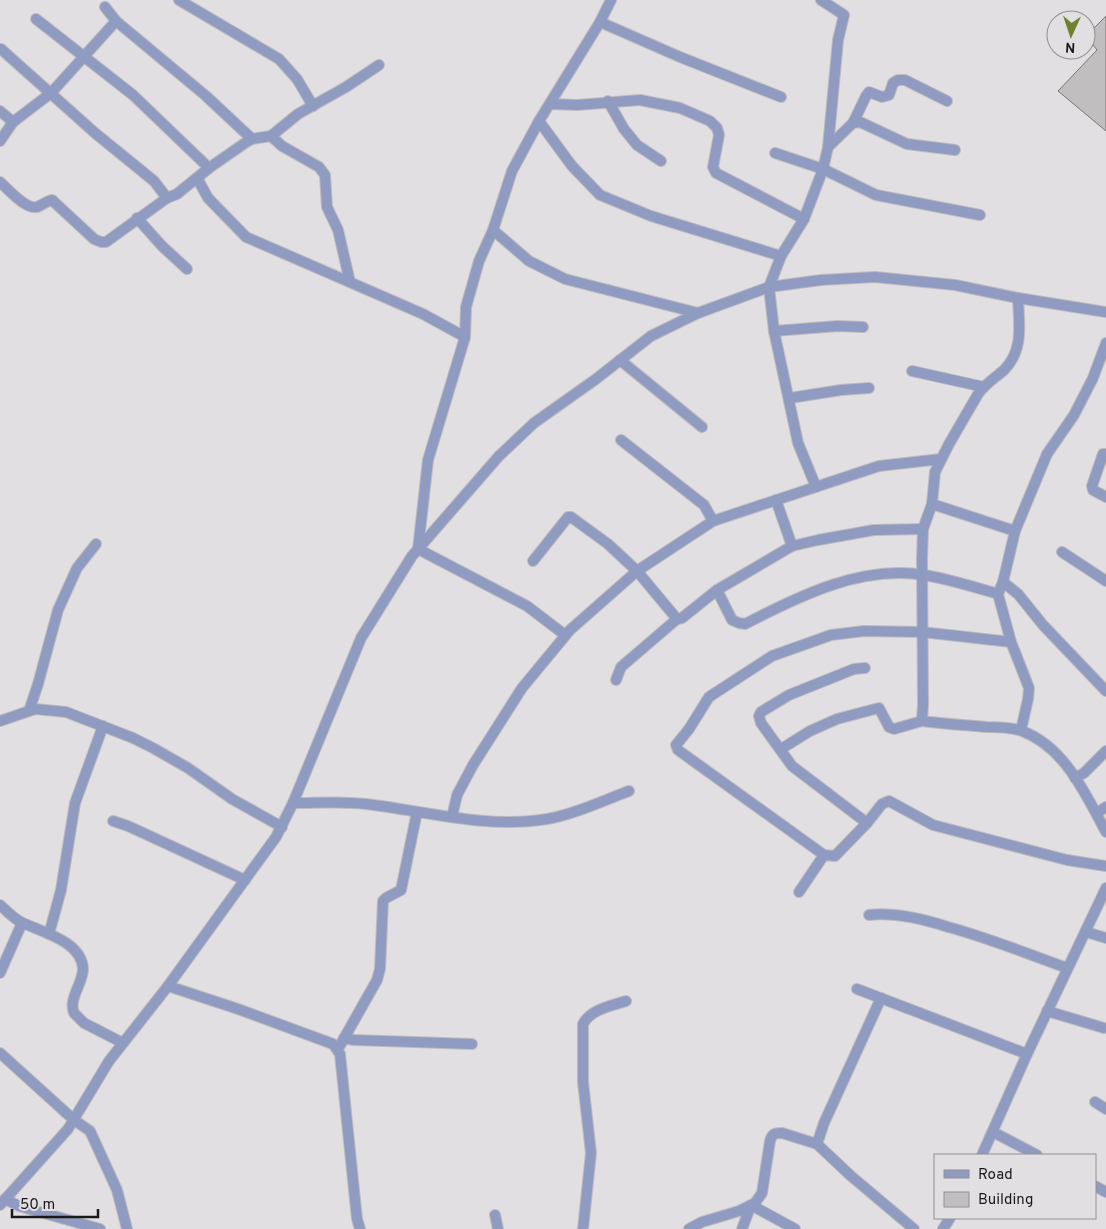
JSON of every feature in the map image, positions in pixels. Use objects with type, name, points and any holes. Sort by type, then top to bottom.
[{"type":"street","points":[[179,0],[279,59],[297,79],[313,106]]},
{"type":"street","points":[[418,548],[428,460],[465,336],[466,307],[478,261],[493,230],[512,171],[539,121],[600,22],[611,0]]},
{"type":"street","points":[[816,487],[798,443],[790,398],[774,331],[768,287],[781,256],[804,219],[823,169],[828,147],[838,40],[844,15],[821,0]]},
{"type":"street","points":[[105,7],[116,21],[206,96],[252,139]]},
{"type":"street","points":[[36,19],[132,96],[209,168]]},
{"type":"street","points":[[0,141],[13,122],[51,93],[82,56],[116,21]]},
{"type":"street","points":[[600,22],[680,57],[781,97]]},
{"type":"street","points":[[1,49],[95,133],[154,182],[168,198]]},
{"type":"street","points":[[0,182],[30,207],[38,207],[52,200],[94,239],[106,242],[137,218],[177,194],[209,168],[252,139],[271,136],[298,114],[346,88],[379,65]]},
{"type":"street","points":[[854,124],[869,92],[882,97],[889,95],[893,83],[898,80],[905,80],[947,101]]},
{"type":"street","points":[[551,104],[640,100],[680,108],[710,121],[717,128],[719,135],[713,167],[716,173],[804,219]]},
{"type":"street","points":[[608,101],[624,130],[637,145],[661,161]]},
{"type":"street","points":[[0,111],[13,122]]},
{"type":"street","points":[[539,121],[572,166],[600,195],[651,216],[781,256]]},
{"type":"street","points":[[828,147],[854,124],[860,122],[907,144],[955,150]]},
{"type":"street","points":[[271,136],[282,146],[319,167],[325,175],[327,207],[338,230],[350,282]]},
{"type":"street","points":[[775,152],[823,169],[876,195],[980,215]]},
{"type":"street","points":[[197,178],[208,198],[246,237],[423,314],[465,336]]},
{"type":"street","points":[[137,218],[162,246],[187,269]]},
{"type":"street","points":[[493,230],[529,261],[566,279],[698,312]]},
{"type":"street","points":[[100,1229],[19,1206],[4,1197],[68,1129],[109,1061],[168,986],[282,827],[294,803],[361,638],[418,548],[499,456],[534,423],[651,336],[698,312],[768,287],[821,280],[875,277],[955,285],[1018,298],[1106,312]]},
{"type":"street","points":[[922,721],[924,704],[922,632],[923,529],[932,504],[935,472],[984,387],[1004,370],[1013,359],[1018,348],[1018,298]]},
{"type":"street","points":[[774,331],[838,326],[863,327]]},
{"type":"street","points":[[1020,730],[1029,688],[1011,642],[998,594],[1003,582],[1015,531],[1047,454],[1074,415],[1093,378],[1106,344]]},
{"type":"street","points":[[620,360],[702,427]]},
{"type":"street","points":[[912,371],[984,387]]},
{"type":"street","points":[[790,398],[841,390],[869,388]]},
{"type":"street","points":[[621,440],[704,505],[713,521]]},
{"type":"street","points":[[1106,454],[1103,454],[1092,486],[1093,490],[1106,497]]},
{"type":"street","points":[[452,817],[457,795],[473,765],[522,688],[565,635],[637,571],[713,521],[879,466],[941,459]]},
{"type":"street","points":[[776,500],[792,546]]},
{"type":"street","points":[[932,504],[1015,531]]},
{"type":"street","points":[[533,561],[568,517],[571,517],[608,544],[637,571],[677,619]]},
{"type":"street","points":[[616,680],[622,667],[677,619],[682,618],[717,590],[792,546],[874,530],[923,529]]},
{"type":"street","points":[[29,710],[58,610],[77,568],[96,544]]},
{"type":"street","points":[[418,548],[527,606],[565,635]]},
{"type":"street","points":[[1062,552],[1106,580]]},
{"type":"street","points":[[717,590],[732,620],[739,624],[745,624],[783,605],[846,580],[888,574],[922,574],[998,594]]},
{"type":"street","points":[[1003,582],[1018,594],[1043,625],[1106,691]]},
{"type":"street","points":[[1011,642],[922,632],[864,631],[831,635],[772,656],[709,697],[689,729],[676,745],[678,750],[824,856],[834,856],[867,823],[882,804],[893,801],[933,825],[1067,860],[1106,866]]},
{"type":"street","points":[[865,668],[854,669],[789,695],[761,712],[759,716],[761,723],[792,766],[867,823]]},
{"type":"street","points":[[781,749],[837,719],[879,708],[889,727],[894,729],[922,721],[1020,730],[1039,739],[1063,762],[1102,810],[1106,832]]},
{"type":"street","points":[[0,721],[29,710],[42,709],[66,712],[132,738],[174,760],[232,799],[282,827]]},
{"type":"street","points":[[50,934],[61,890],[75,803],[102,726]]},
{"type":"street","points":[[1075,778],[1084,773],[1106,751]]},
{"type":"street","points":[[294,803],[364,804],[492,821],[547,819],[565,815],[629,791]]},
{"type":"street","points":[[338,1049],[377,980],[380,969],[383,901],[402,890],[417,812]]},
{"type":"street","points":[[113,821],[128,826],[245,880]]},
{"type":"street","points":[[799,892],[824,856]]},
{"type":"street","points":[[982,1154],[1027,1054],[1106,888]]},
{"type":"street","points":[[0,905],[22,923],[50,934],[79,954],[82,961],[81,978],[73,1003],[74,1014],[84,1023],[123,1043]]},
{"type":"street","points":[[869,915],[893,915],[921,919],[981,936],[1068,968]]},
{"type":"street","points":[[0,973],[22,923]]},
{"type":"street","points":[[1086,932],[1106,938]]},
{"type":"street","points":[[168,986],[238,1009],[333,1044],[338,1049],[357,1218],[360,1229]]},
{"type":"street","points":[[857,990],[1027,1054]]},
{"type":"street","points":[[817,1144],[824,1123],[881,998]]},
{"type":"street","points":[[583,1229],[591,1153],[583,1082],[583,1024],[586,1018],[593,1012],[626,1001]]},
{"type":"street","points":[[1048,1011],[1104,1028]]},
{"type":"street","points":[[344,1038],[354,1040],[472,1044]]},
{"type":"street","points":[[0,1053],[74,1120],[90,1131],[117,1190],[127,1229]]},
{"type":"street","points":[[1095,1102],[1106,1110]]},
{"type":"street","points":[[993,1132],[1035,1154]]},
{"type":"street","points":[[689,1229],[702,1222],[739,1211],[754,1202],[762,1192],[771,1136],[776,1133],[782,1133],[817,1144],[851,1176],[914,1229]]},
{"type":"street","points":[[742,1229],[751,1205]]},
{"type":"street","points":[[751,1205],[795,1229]]},
{"type":"street","points":[[495,1215],[498,1229]]},
{"type":"building","points":[[1106,16],[1106,131],[1058,91],[1087,60],[1096,60],[1096,26]]}]
